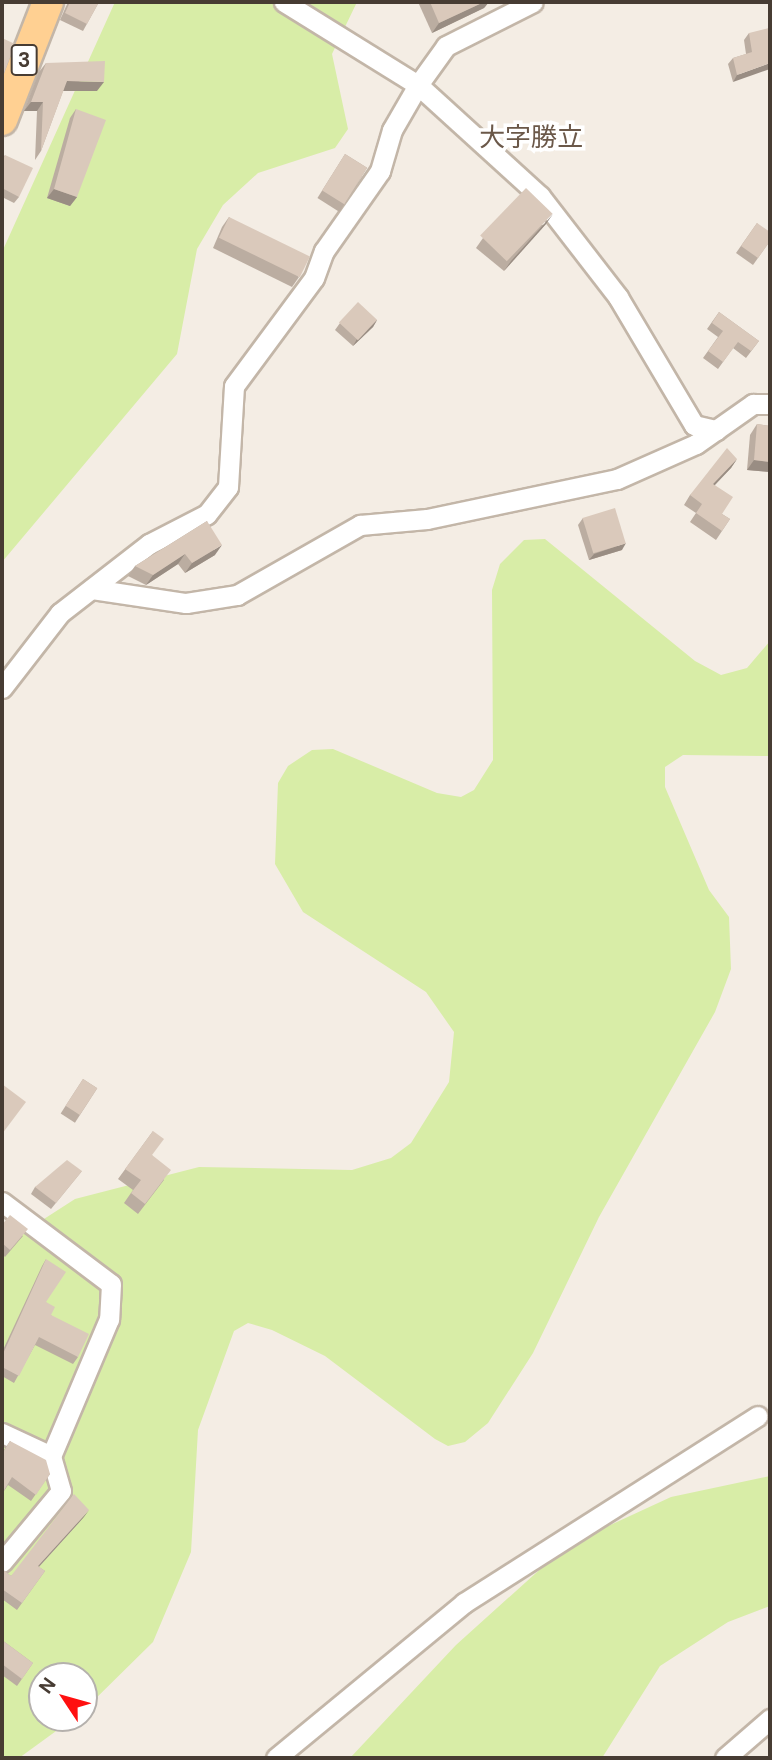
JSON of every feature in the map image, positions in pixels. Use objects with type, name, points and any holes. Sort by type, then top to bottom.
[{"type":"main road","name":"3","points":[[2,120],[48,2]]},
{"type":"street","points":[[284,2],[418,85],[540,196],[618,296],[694,425],[716,429]]},
{"type":"street","points":[[2,688],[60,613],[149,544],[207,514],[228,487],[234,386],[314,278],[324,251],[380,171],[392,130],[418,85],[446,46],[533,2]]},
{"type":"street","points":[[92,589],[186,603],[237,595],[360,525],[567,493],[659,461],[716,429],[753,404],[770,404]]},
{"type":"street","points":[[2,1202],[111,1284],[109,1319],[51,1456],[61,1491],[2,1562]]},
{"type":"street","points":[[276,1758],[464,1603],[758,1416]]},
{"type":"street","points":[[2,1433],[51,1456]]},
{"type":"street","points":[[725,1758],[770,1718]]},
{"type":"green space","points":[[115,2],[357,2],[332,54],[348,129],[335,148],[258,173],[223,205],[197,249],[177,354],[2,562],[2,252]]},
{"type":"green space","points":[[545,539],[695,661],[721,675],[747,668],[770,641],[770,756],[683,755],[665,767],[665,787],[709,890],[729,917],[731,969],[715,1012],[599,1217],[533,1353],[488,1423],[465,1442],[448,1446],[435,1439],[325,1356],[272,1330],[248,1323],[234,1331],[198,1430],[191,1552],[153,1642],[98,1696],[98,1662],[28,1662],[28,1732],[55,1732],[19,1758],[2,1758],[2,1246],[75,1199],[199,1167],[352,1170],[391,1158],[411,1143],[449,1082],[454,1032],[426,992],[303,912],[275,864],[278,783],[288,766],[312,750],[333,749],[437,793],[461,797],[474,790],[493,760],[492,590],[500,564],[524,540]]},
{"type":"green space","points":[[770,1476],[770,1606],[728,1622],[660,1666],[602,1758],[350,1758],[456,1645],[567,1545],[671,1497]]},
{"type":"building","points":[[70,2],[99,2],[87,24],[65,13]]},
{"type":"building","points":[[430,2],[484,2],[439,23]]},
{"type":"building","points":[[769,28],[770,63],[737,75],[733,58],[752,52],[749,33]]},
{"type":"building","points":[[2,38],[15,44],[3,76],[2,75]]},
{"type":"building","points":[[105,61],[104,82],[67,81],[41,151],[43,102],[31,102],[46,63]]},
{"type":"building","points":[[76,109],[106,120],[77,197],[54,189]]},
{"type":"building","points":[[345,154],[367,168],[344,204],[322,190]]},
{"type":"building","points":[[5,155],[33,168],[19,197],[2,188],[2,162]]},
{"type":"building","points":[[526,188],[553,214],[507,261],[480,235]]},
{"type":"building","points":[[229,217],[310,256],[300,277],[219,238]]},
{"type":"building","points":[[757,223],[770,232],[770,241],[758,258],[741,246]]},
{"type":"building","points":[[358,302],[377,320],[358,340],[339,322]]},
{"type":"building","points":[[719,312],[759,341],[751,351],[738,342],[723,362],[708,351],[723,331],[712,323]]},
{"type":"building","points":[[757,424],[770,426],[770,462],[754,460]]},
{"type":"building","points":[[727,448],[737,459],[713,484],[733,497],[722,514],[730,519],[722,531],[696,513],[702,504],[690,495]]},
{"type":"building","points":[[615,508],[626,543],[593,553],[582,518]]},
{"type":"building","points":[[207,521],[222,545],[192,563],[185,554],[153,575],[135,566]]},
{"type":"building","points":[[83,1079],[97,1088],[80,1115],[66,1106]]},
{"type":"building","points":[[2,1084],[26,1102],[2,1134]]},
{"type":"building","points":[[153,1131],[164,1139],[152,1155],[171,1170],[145,1204],[131,1193],[141,1180],[125,1169]]},
{"type":"building","points":[[67,1160],[82,1171],[56,1203],[35,1187]]},
{"type":"building","points":[[10,1215],[28,1229],[10,1250],[2,1243],[2,1225]]},
{"type":"building","points":[[46,1259],[66,1272],[46,1302],[55,1307],[51,1315],[89,1334],[78,1357],[39,1337],[19,1376],[2,1367],[2,1356]]},
{"type":"building","points":[[10,1441],[46,1460],[50,1474],[36,1495],[12,1477],[2,1494],[2,1454]]},
{"type":"building","points":[[74,1494],[89,1510],[38,1566],[45,1571],[22,1603],[2,1589],[2,1569],[11,1576]]},
{"type":"building","points":[[2,1640],[32,1662],[28,1662],[28,1670],[22,1679],[2,1664]]},
{"type":"district","name":"大字勝立","points":[[531,138]]}]
